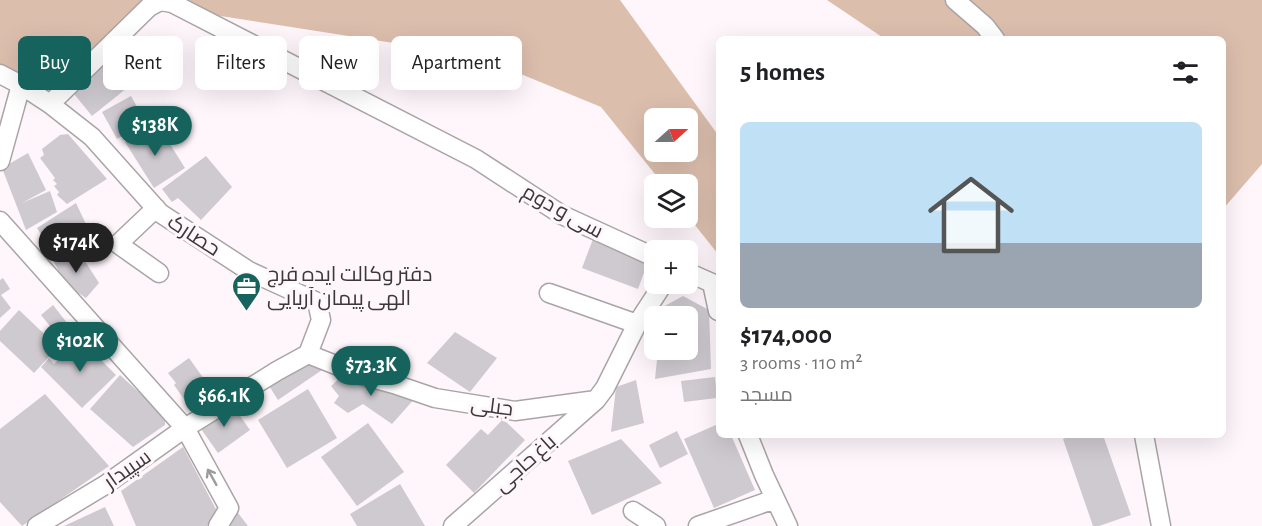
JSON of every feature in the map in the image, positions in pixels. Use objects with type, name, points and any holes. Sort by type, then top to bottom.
[{"type":"street","points":[[955,0],[985,26],[993,36]]},
{"type":"street","name":"سی و دوم","points":[[50,104],[149,7],[160,1],[172,3],[476,159],[562,215],[644,252]]},
{"type":"street","name":"حصارک","points":[[0,74],[18,83]]},
{"type":"street","points":[[0,161],[20,90]]},
{"type":"street","name":"حصارک","points":[[29,90],[92,137],[160,213],[249,271],[317,302],[321,320],[309,354]]},
{"type":"street","points":[[156,208],[118,244],[159,273]]},
{"type":"street","points":[[0,221],[185,428],[229,508],[218,526]]},
{"type":"street","points":[[698,277],[712,283],[716,302]]},
{"type":"street","points":[[549,293],[637,324]]},
{"type":"street","points":[[596,400],[605,388],[637,324],[656,294]]},
{"type":"street","name":"جبلی","points":[[309,354],[361,375],[435,398],[515,411],[596,400]]},
{"type":"street","name":"سپیدار","points":[[37,526],[105,485],[185,428],[277,371],[309,354]]},
{"type":"street","name":"باغ حاجی","points":[[453,526],[596,400]]},
{"type":"street","points":[[749,438],[788,526]]},
{"type":"street","points":[[1145,438],[1161,526]]},
{"type":"street","points":[[698,526],[775,499]]},
{"type":"street","points":[[633,511],[656,526]]},
{"type":"shaded area","points":[[0,0],[151,0],[114,36],[103,36],[103,47],[91,59],[91,36],[18,36],[18,86],[0,84]]},
{"type":"shaded area","points":[[189,0],[620,0],[716,132],[716,251],[697,228],[698,174],[655,174],[645,162],[698,162],[698,108],[644,108],[644,160],[601,107],[522,75],[522,36],[391,36],[391,43],[379,41],[379,36],[349,36],[201,13]]},
{"type":"shaded area","points":[[827,0],[1262,0],[1262,164],[1226,206],[1226,36],[881,36]]},
{"type":"building","points":[[103,63],[103,90],[124,90],[92,116],[71,90],[91,90],[91,72]]},
{"type":"building","points":[[131,96],[146,123],[117,139],[102,112]]},
{"type":"building","points":[[148,127],[155,138],[163,133],[185,168],[154,188],[125,142]]},
{"type":"building","points":[[68,134],[107,179],[67,204],[57,195],[59,192],[54,186],[57,184],[53,180],[55,178],[40,158],[44,155],[42,149],[60,135]]},
{"type":"building","points":[[28,153],[46,190],[22,203],[50,191],[57,212],[26,230],[2,168]]},
{"type":"building","points":[[206,156],[232,187],[201,220],[178,198],[172,202],[162,189]]},
{"type":"building","points":[[76,203],[93,239],[76,254],[65,241],[52,252],[37,228]]},
{"type":"building","points":[[593,239],[644,257],[644,273],[638,289],[582,268]]},
{"type":"building","points":[[60,250],[71,263],[83,258],[99,283],[86,298],[65,284],[52,258]]},
{"type":"building","points":[[3,278],[10,289],[1,295],[11,308],[0,318],[0,280]]},
{"type":"building","points":[[683,296],[709,310],[711,369],[655,379],[657,360],[698,360],[698,306],[665,306]]},
{"type":"building","points":[[53,305],[79,338],[67,347],[41,315]]},
{"type":"building","points":[[19,310],[58,347],[34,373],[0,341],[0,331]]},
{"type":"building","points":[[455,332],[497,358],[470,392],[427,363]]},
{"type":"building","points":[[79,338],[116,375],[82,408],[41,367],[49,358],[54,364]]},
{"type":"building","points":[[309,356],[322,370],[278,400],[266,381]]},
{"type":"building","points":[[189,358],[209,386],[186,402],[168,373]]},
{"type":"building","points":[[345,373],[416,397],[392,424],[363,404],[348,413],[334,403],[339,396],[331,386]]},
{"type":"building","points":[[120,375],[165,416],[165,425],[133,447],[90,409]]},
{"type":"building","points":[[715,377],[716,398],[684,402],[681,381]]},
{"type":"building","points":[[636,380],[644,423],[611,432],[616,387]]},
{"type":"building","points":[[308,389],[337,438],[287,468],[258,420]]},
{"type":"building","points":[[45,394],[109,466],[22,526],[0,502],[0,429]]},
{"type":"building","points":[[231,403],[250,430],[218,453],[199,426]]},
{"type":"building","points":[[503,419],[525,440],[474,493],[446,465],[481,429],[488,435]]},
{"type":"building","points":[[368,423],[404,472],[357,506],[321,457]]},
{"type":"building","points":[[716,425],[716,438],[732,438],[755,490],[714,508],[684,439]]},
{"type":"building","points":[[677,431],[688,454],[660,468],[649,445]]},
{"type":"building","points":[[1104,438],[1131,515],[1093,526],[1063,439]]},
{"type":"building","points":[[621,439],[662,483],[592,515],[568,461]]},
{"type":"building","points":[[183,447],[218,513],[207,526],[136,526],[121,491]]},
{"type":"building","points":[[400,484],[425,526],[357,526],[350,514]]},
{"type":"building","points":[[105,507],[114,526],[64,526]]},
{"type":"building","points":[[235,509],[248,526],[223,526]]},
{"type":"place","name":"دفتر وکالت ایده فرج الهی پیمان آریایی","points":[[246,312]]}]
